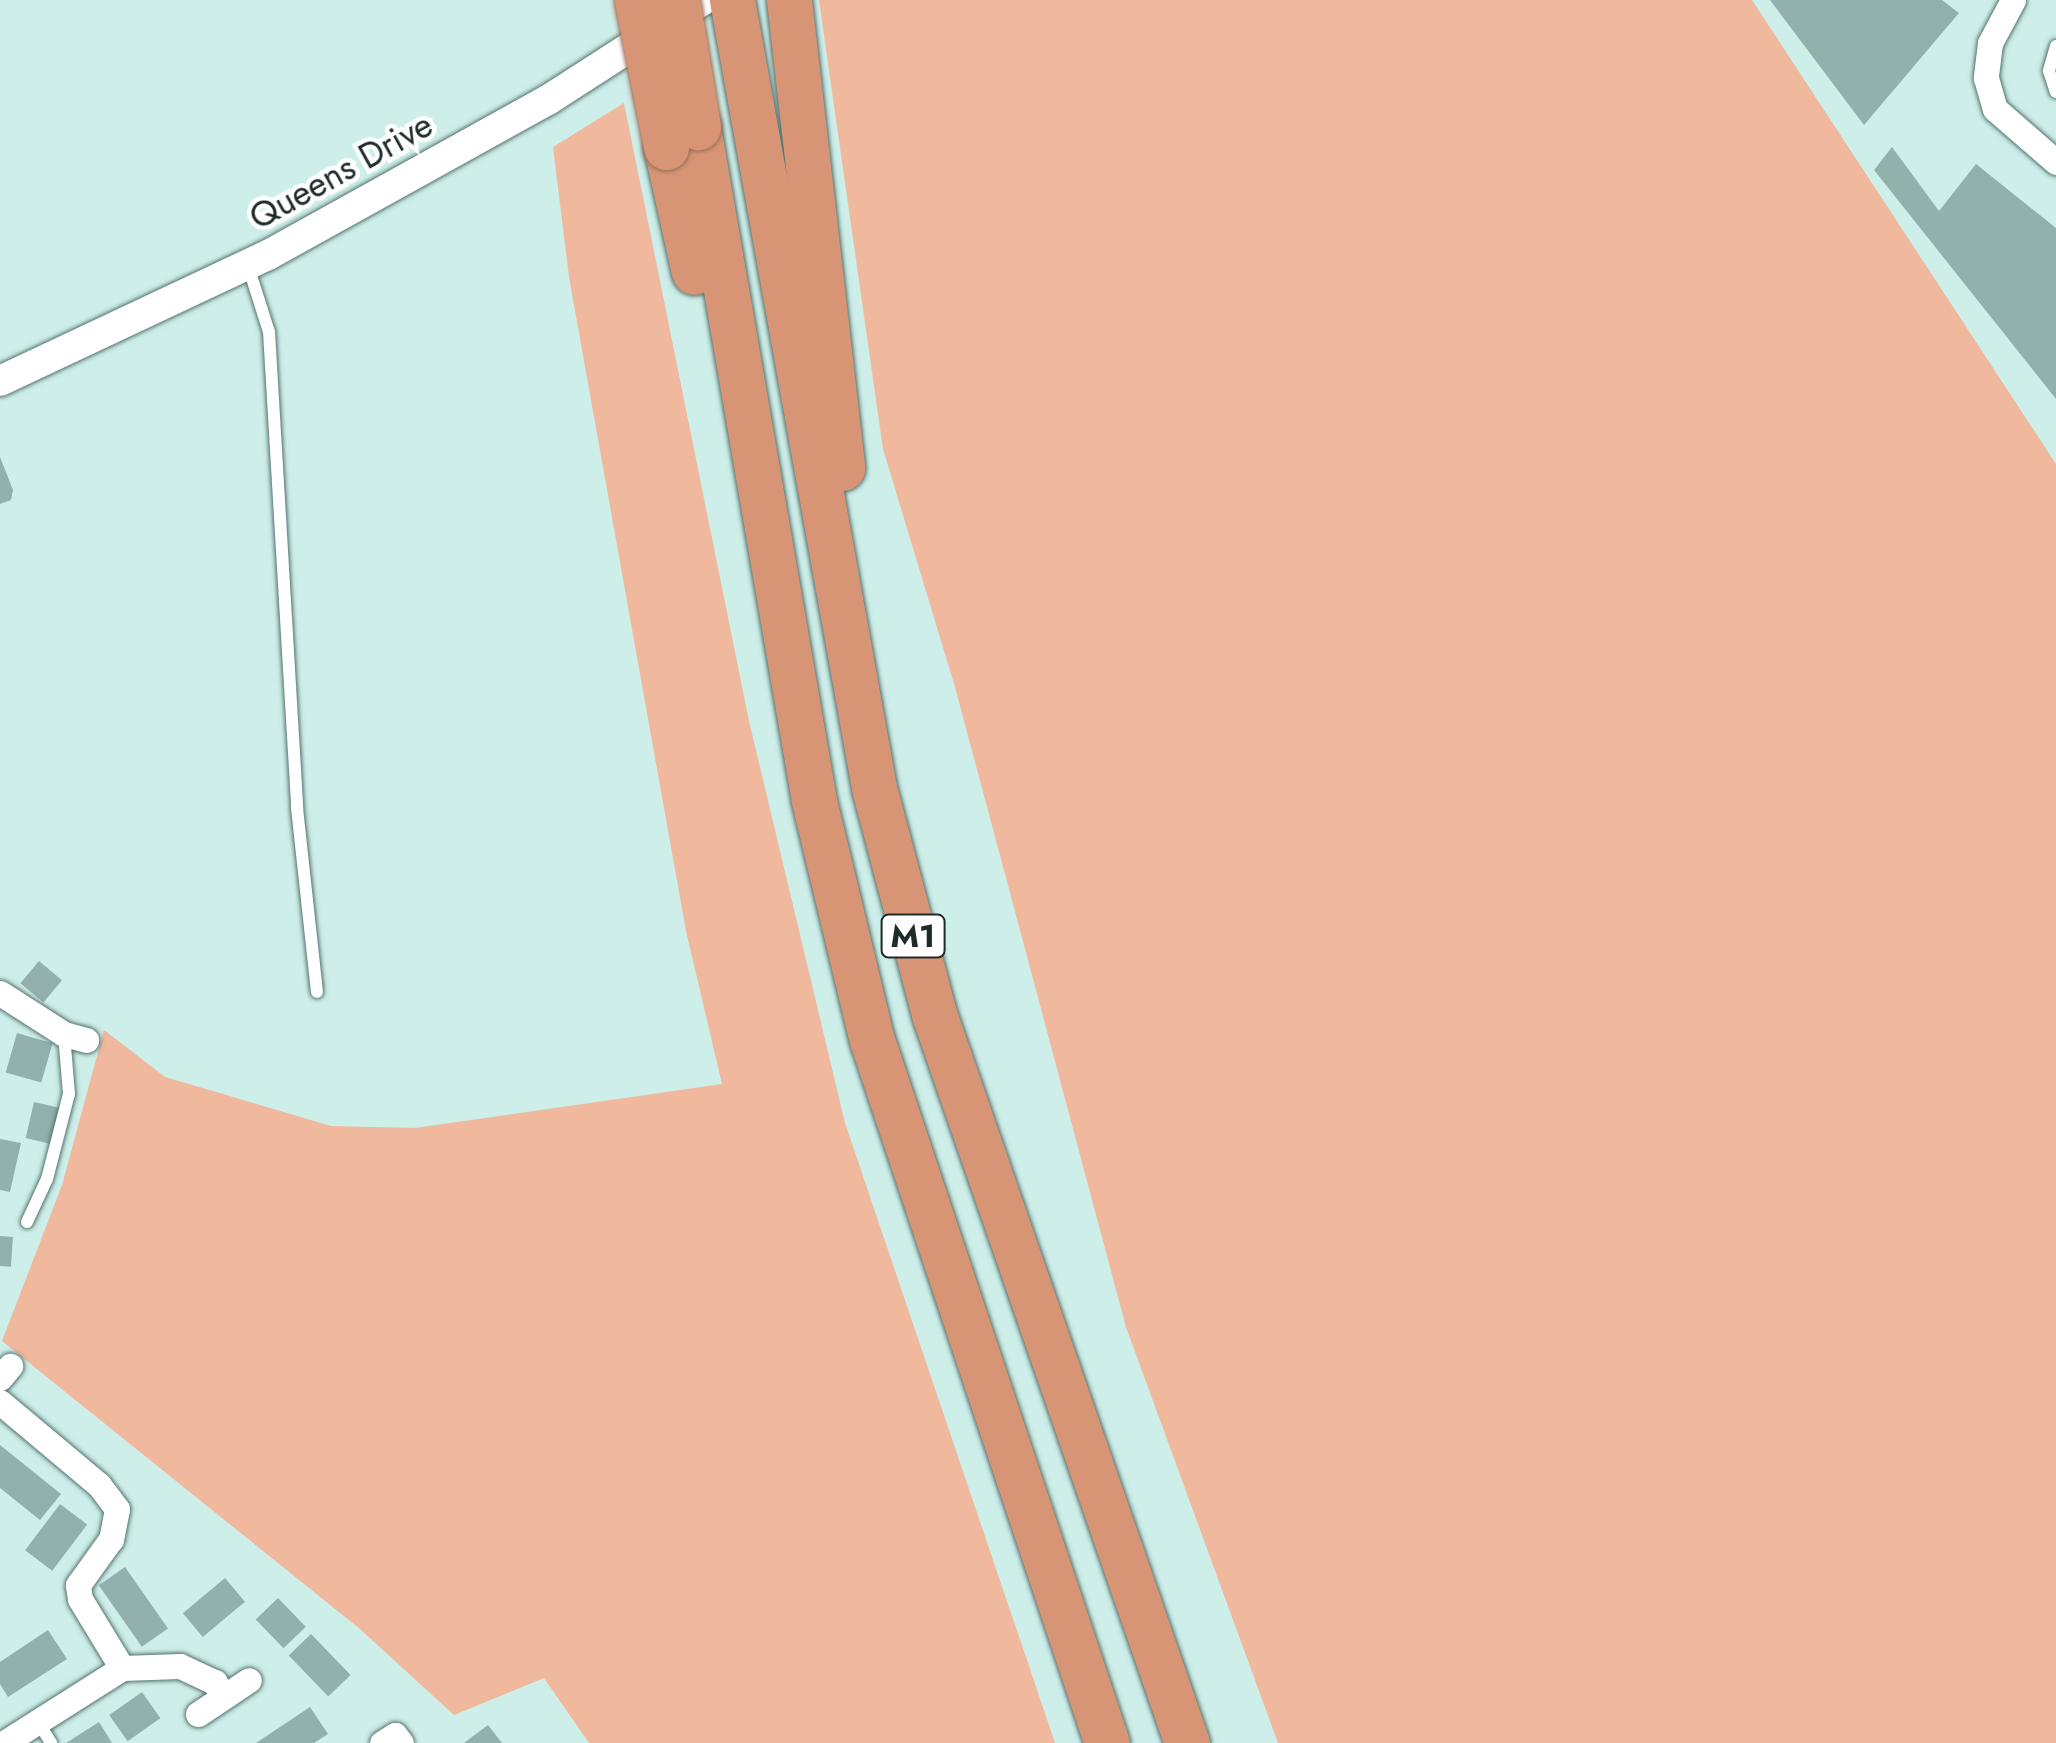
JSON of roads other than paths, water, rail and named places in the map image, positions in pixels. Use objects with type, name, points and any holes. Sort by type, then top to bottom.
[{"type":"highway","points":[[637,0],[682,137]]},
{"type":"highway","name":"M1","points":[[677,0],[682,137],[814,801],[872,1040],[1106,1743]]},
{"type":"highway","name":"M1","points":[[732,0],[874,788],[934,1014],[1187,1743]]},
{"type":"highway","points":[[789,0],[874,788]]},
{"type":"street","name":"Queens Drive","points":[[0,381],[248,264],[548,100],[704,0]]},
{"type":"street","points":[[2010,1],[1990,44],[1986,78],[1995,109],[2056,162]]},
{"type":"street","points":[[0,993],[75,1037]]},
{"type":"street","points":[[0,1402],[117,1509],[112,1538],[78,1585],[80,1600],[122,1668]]},
{"type":"street","points":[[4,1743],[45,1732],[122,1668],[180,1666],[215,1682],[224,1697]]},
{"type":"street","points":[[198,1714],[249,1680]]},
{"type":"street","points":[[382,1743],[394,1735],[401,1743]]},
{"type":"lane","points":[[2056,46],[2049,71],[2056,92]]},
{"type":"lane","points":[[248,264],[268,332],[297,808],[317,992]]},
{"type":"lane","points":[[27,1222],[46,1179],[69,1094],[75,1037]]}]
